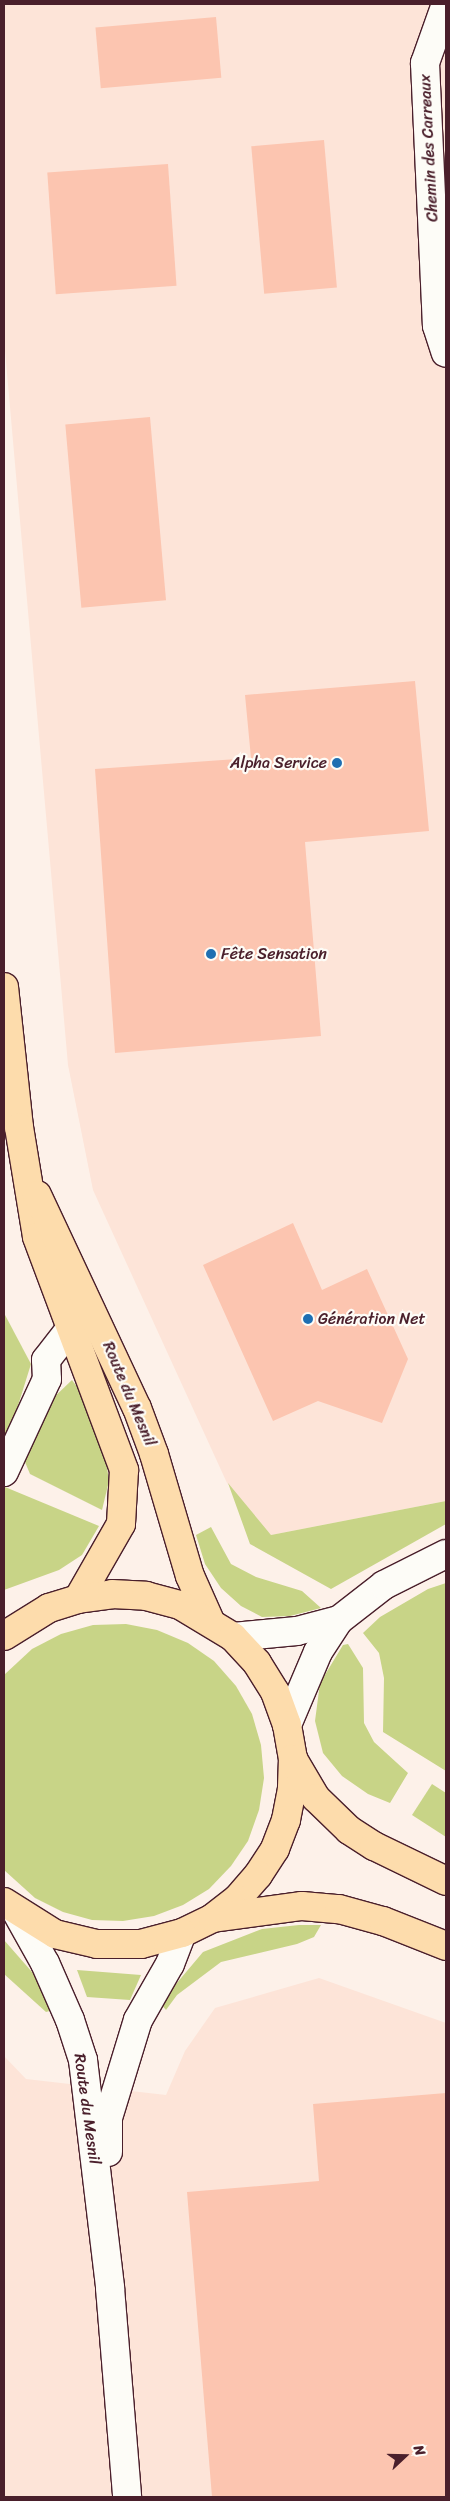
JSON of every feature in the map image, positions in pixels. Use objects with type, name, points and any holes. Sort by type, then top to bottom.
[{"type":"main road","name":"Route du Mesnil","points":[[4,987],[27,1176],[37,1237],[124,1470],[121,1524],[78,1599]]},
{"type":"main road","name":"Route du Mesnil","points":[[27,1176],[96,1318],[154,1454],[190,1576],[210,1621]]},
{"type":"main road","points":[[10,1628],[49,1608],[78,1599],[112,1594],[146,1596],[180,1605],[210,1621],[233,1638],[257,1663],[275,1692],[287,1725],[293,1758],[292,1789],[286,1820],[275,1849],[258,1875],[238,1898],[213,1918],[182,1934],[141,1944],[97,1944],[55,1934],[10,1908]]},
{"type":"main road","points":[[293,1758],[316,1798],[349,1830],[374,1846],[446,1881]]},
{"type":"main road","points":[[213,1918],[302,1906],[338,1910],[383,1921],[446,1946]]},
{"type":"street","name":"Chemin des Carreaux","points":[[446,4],[425,63],[437,326],[446,352]]},
{"type":"street","points":[[4,1472],[47,1379],[46,1360],[71,1328],[96,1318]]},
{"type":"street","points":[[287,1725],[306,1675],[339,1620],[384,1585],[446,1554]]},
{"type":"street","points":[[233,1638],[297,1631],[339,1620]]},
{"type":"street","name":"Route du Mesnil","points":[[10,1908],[48,1971],[70,2020],[82,2060],[110,2288],[127,2497]]},
{"type":"street","name":"Route du Mesnil","points":[[110,2288],[108,2118],[138,2020],[170,1964],[182,1934]]},
{"type":"shaded area","points":[[4,4],[446,4],[446,1501],[271,1535],[227,1483],[93,1190],[68,1065],[4,339]]},
{"type":"shaded area","points":[[319,1978],[446,2023],[446,2497],[4,2497],[4,2056],[26,2079],[166,2095],[185,2051],[215,2008]]},
{"type":"green space","points":[[4,1313],[31,1364],[11,1428],[4,1440]]},
{"type":"green space","points":[[72,1380],[83,1395],[104,1447],[109,1481],[102,1510],[30,1474],[25,1462],[50,1401]]},
{"type":"green space","points":[[228,1483],[271,1535],[446,1501],[446,1524],[331,1589],[250,1544]]},
{"type":"green space","points":[[5,1487],[99,1526],[82,1555],[59,1570],[4,1590]]},
{"type":"green space","points":[[211,1527],[231,1564],[256,1577],[302,1591],[321,1608],[290,1616],[262,1617],[241,1606],[221,1588],[205,1564],[196,1535]]},
{"type":"green space","points":[[446,1583],[446,1771],[383,1732],[384,1678],[379,1653],[363,1633],[380,1617],[428,1589]]},
{"type":"green space","points":[[126,1624],[157,1630],[188,1643],[214,1661],[236,1686],[252,1714],[261,1745],[264,1778],[259,1810],[248,1841],[231,1866],[209,1889],[183,1905],[154,1916],[123,1921],[92,1920],[63,1912],[35,1898],[4,1870],[4,1675],[32,1649],[61,1634],[93,1625]]},
{"type":"green space","points":[[348,1644],[363,1668],[364,1723],[374,1742],[408,1773],[390,1803],[368,1794],[342,1776],[323,1753],[315,1721],[320,1683],[343,1645]]},
{"type":"green space","points":[[432,1784],[446,1793],[446,1837],[412,1815]]},
{"type":"green space","points":[[321,1925],[314,1937],[297,1944],[221,1962],[177,1995],[166,2010],[160,2003],[203,1952],[262,1929]]},
{"type":"green space","points":[[4,1940],[39,1980],[53,2010],[46,2012],[4,1974]]},
{"type":"green space","points":[[77,1970],[141,1975],[130,2000],[87,1997]]},
{"type":"building","points":[[216,17],[221,78],[101,88],[95,28]]},
{"type":"building","points":[[324,140],[337,287],[264,294],[251,146]]},
{"type":"building","points":[[168,164],[177,286],[56,294],[47,172]]},
{"type":"building","points":[[150,417],[166,600],[81,608],[65,424]]},
{"type":"building","points":[[415,681],[429,831],[305,842],[321,1036],[115,1053],[95,769],[251,758],[245,695]]},
{"type":"building","name":"Génération Net","points":[[293,1223],[322,1290],[367,1269],[408,1359],[382,1423],[318,1401],[273,1421],[203,1265]]},
{"type":"building","points":[[446,2093],[446,2497],[212,2497],[187,2192],[319,2181],[313,2104]]},
{"type":"place","name":"Alpha Service","points":[[337,763]]},
{"type":"place","name":"Fête Sensation","points":[[211,954]]},
{"type":"place","name":"Génération Net","points":[[308,1319]]}]
